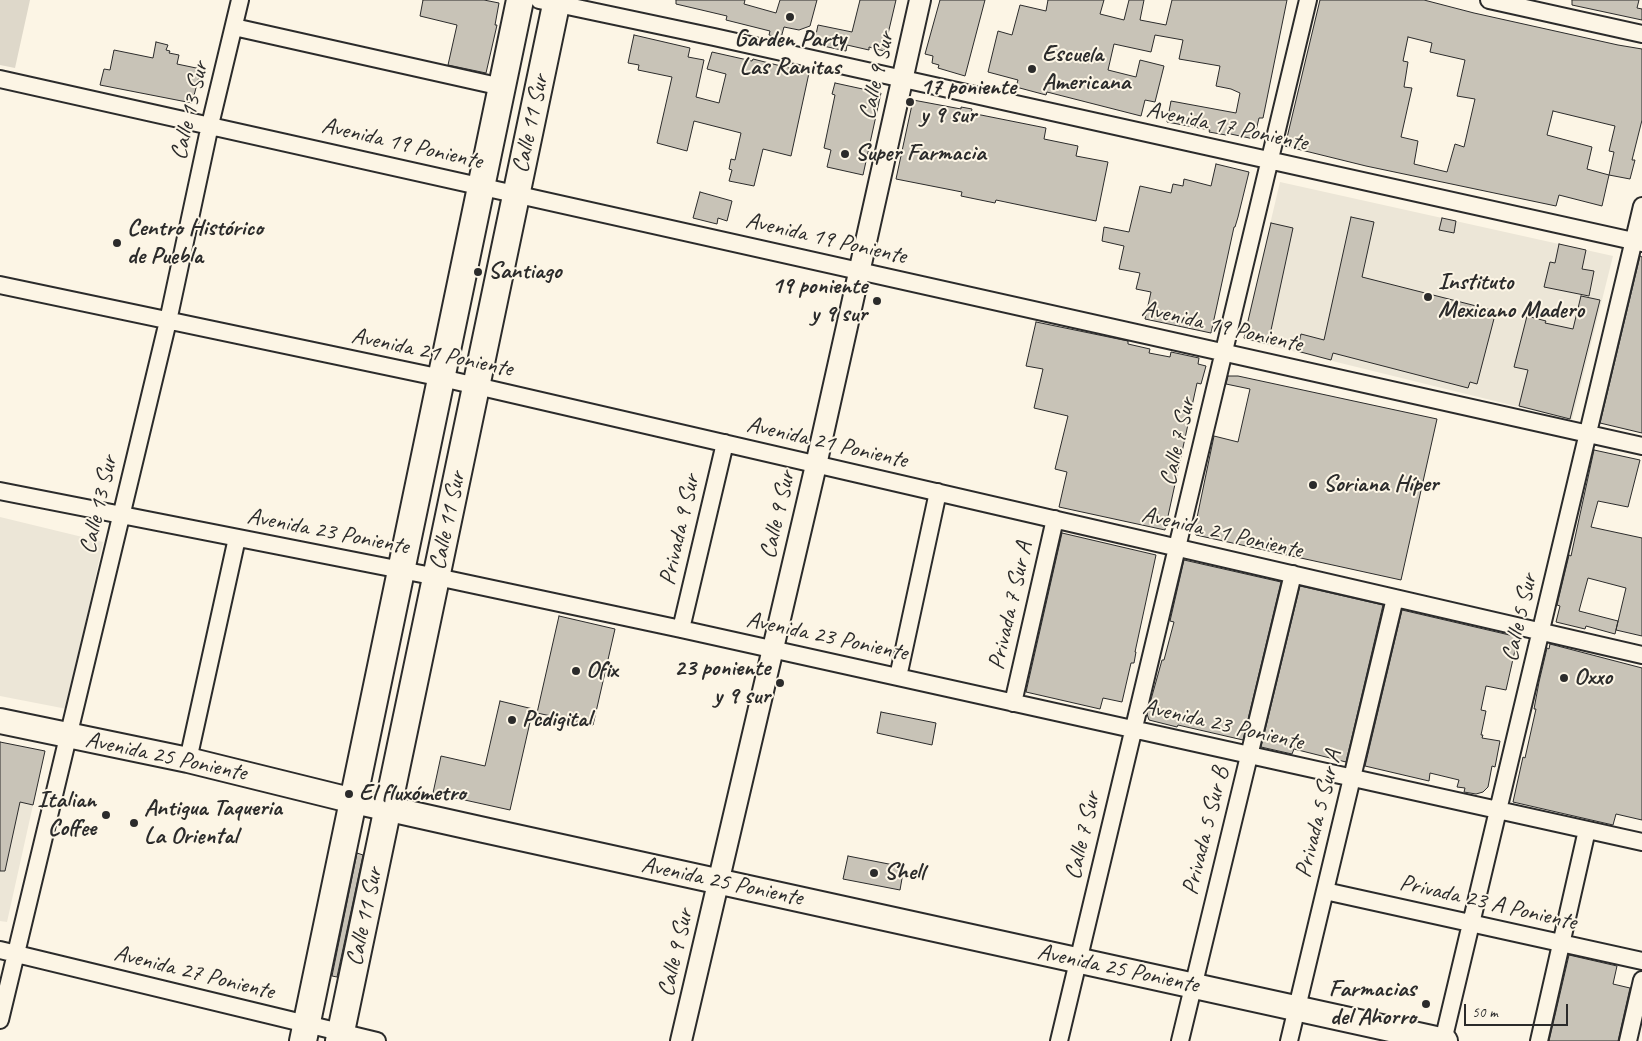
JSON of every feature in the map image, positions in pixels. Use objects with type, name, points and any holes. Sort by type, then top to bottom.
[{"type":"main road","name":"Calle 11 Sur","points":[[305,1033],[520,0]]},
{"type":"main road","name":"Calle 11 Sur","points":[[340,1037],[517,194],[551,1]]},
{"type":"main road","name":"Avenida 25 Poniente","points":[[0,721],[188,760],[354,801],[1444,1041]]},
{"type":"street","name":"Calle 13 Sur","points":[[0,1020],[8,952],[68,736],[168,321],[210,125],[240,0]]},
{"type":"street","name":"Calle 9 Sur","points":[[681,1041],[816,465],[858,270],[920,0]]},
{"type":"street","name":"Calle 7 Sur","points":[[1059,1041],[1308,0]]},
{"type":"street","points":[[1488,0],[1642,34]]},
{"type":"street","name":"Avenida 17 Poniente","points":[[551,1],[1638,242]]},
{"type":"street","points":[[234,27],[502,87]]},
{"type":"street","name":"Avenida 19 Poniente","points":[[0,79],[1642,446]]},
{"type":"street","name":"Calle 5 Sur","points":[[1444,1041],[1588,433],[1638,242],[1642,206]]},
{"type":"street","name":"Avenida 21 Poniente","points":[[0,286],[442,378],[1642,654]]},
{"type":"street","name":"Privada 9 Sur","points":[[681,629],[725,443]]},
{"type":"street","name":"Avenida 23 Poniente","points":[[0,491],[437,577],[681,629],[1642,842]]},
{"type":"street","points":[[898,677],[938,492]]},
{"type":"street","name":"Privada 7 Sur A","points":[[1013,703],[1055,519]]},
{"type":"street","points":[[188,760],[237,538]]},
{"type":"street","name":"Privada 5 Sur B","points":[[1180,1041],[1293,574]]},
{"type":"street","name":"Privada 5 Sur A","points":[[1289,1041],[1395,598]]},
{"type":"street","points":[[1539,1041],[1587,830]]},
{"type":"street","name":"Privada 23 A Poniente","points":[[1325,891],[1642,961]]},
{"type":"street","name":"Avenida 27 Poniente","points":[[8,952],[305,1033],[377,1041]]},
{"type":"street","points":[[1628,1041],[1642,980]]},
{"type":"shaded area","points":[[0,0],[30,0],[15,68],[0,65]]},
{"type":"shaded area","name":"Instituto Mexicano Madero","points":[[1280,182],[1613,256],[1572,420],[1243,339]]},
{"type":"shaded area","points":[[0,517],[103,542],[67,709],[0,696]]},
{"type":"shaded area","points":[[0,742],[45,751],[7,922],[0,921]]},
{"type":"building","points":[[423,0],[484,0],[499,3],[495,25],[497,25],[486,73],[448,65],[457,25],[420,16]]},
{"type":"building","points":[[676,0],[745,0],[744,4],[776,13],[780,0],[817,0],[810,26],[799,30],[784,27],[781,38],[769,35],[770,31],[726,20],[727,16],[676,4]]},
{"type":"building","points":[[860,0],[896,0],[884,51],[869,47],[869,50],[847,45],[846,51],[814,44],[818,25],[852,32]]},
{"type":"building","points":[[940,0],[985,0],[965,76],[938,68],[939,65],[932,63],[933,56],[925,54]]},
{"type":"building","points":[[1048,0],[1104,0],[1100,14],[1124,20],[1129,0],[1144,0],[1140,20],[1166,25],[1172,0],[1287,0],[1263,118],[1259,118],[1254,139],[1226,133],[1226,135],[1209,132],[1210,130],[1167,122],[1171,101],[1236,113],[1240,93],[1216,86],[1220,66],[1179,59],[1183,40],[1155,35],[1151,52],[1114,44],[1108,70],[1136,77],[1140,60],[1164,66],[1155,102],[1145,100],[1141,116],[1047,92],[1046,95],[1016,87],[1018,80],[988,72],[998,31],[1012,35],[1020,5],[1046,11]]},
{"type":"building","points":[[1320,0],[1424,0],[1474,13],[1642,49],[1642,120],[1632,160],[1635,160],[1630,179],[1609,175],[1602,206],[1559,195],[1556,206],[1366,166],[1285,146]],"holes":[[[1408,37],[1432,43],[1430,52],[1465,60],[1457,96],[1475,99],[1464,147],[1455,144],[1447,172],[1414,164],[1418,141],[1401,137],[1412,88],[1404,87],[1408,62],[1403,61]],[[1553,111],[1615,126],[1609,151],[1614,152],[1609,175],[1587,169],[1592,147],[1547,135]]]},
{"type":"building","points":[[1572,0],[1639,0],[1637,8],[1642,9],[1642,20],[1572,5]]},
{"type":"building","points":[[634,35],[690,48],[688,57],[704,60],[696,97],[719,103],[726,74],[707,69],[712,52],[752,61],[753,59],[809,73],[791,156],[763,149],[754,186],[729,181],[732,170],[729,169],[731,159],[735,160],[741,133],[694,121],[687,151],[657,143],[672,77],[638,70],[639,65],[628,63]]},
{"type":"building","points":[[156,42],[168,45],[166,50],[170,51],[169,53],[179,55],[177,64],[201,69],[192,103],[100,85],[104,69],[110,70],[114,50],[153,58]]},
{"type":"building","points":[[835,83],[881,93],[863,175],[827,167],[831,150],[824,148],[835,95],[832,94]]},
{"type":"building","points":[[913,100],[961,109],[961,107],[972,109],[971,113],[1046,128],[1044,139],[1078,146],[1076,156],[1108,162],[1096,221],[996,200],[995,203],[961,196],[962,192],[896,179]]},
{"type":"building","points":[[1216,164],[1249,172],[1234,227],[1211,333],[1145,319],[1151,292],[1136,289],[1140,273],[1119,269],[1124,246],[1102,241],[1104,227],[1129,232],[1140,186],[1171,193],[1173,184],[1183,186],[1184,179],[1211,186]]},
{"type":"building","points":[[700,192],[732,201],[727,221],[718,218],[717,224],[693,218]]},
{"type":"building","points":[[1351,217],[1374,222],[1362,277],[1496,311],[1477,384],[1470,382],[1468,388],[1333,353],[1331,360],[1297,351],[1301,334],[1324,340]]},
{"type":"building","points":[[1442,218],[1456,221],[1454,233],[1439,230]]},
{"type":"building","points":[[1271,223],[1293,228],[1268,344],[1244,338]]},
{"type":"building","points":[[1559,244],[1586,250],[1582,269],[1594,271],[1589,296],[1544,287],[1550,262],[1555,263]]},
{"type":"building","points":[[1640,256],[1642,257],[1642,433],[1600,423]]},
{"type":"building","points":[[1581,296],[1600,300],[1570,419],[1519,406],[1528,370],[1514,367],[1527,316],[1546,321],[1545,323],[1573,329]]},
{"type":"building","points":[[1036,322],[1128,341],[1128,344],[1150,349],[1149,353],[1170,357],[1171,352],[1199,358],[1198,364],[1206,366],[1201,384],[1197,383],[1165,530],[1059,507],[1067,472],[1055,469],[1068,416],[1034,408],[1043,369],[1026,366]]},
{"type":"building","name":"Soriana Híper","points":[[1228,376],[1238,376],[1437,419],[1401,580],[1196,535],[1194,532],[1214,436],[1238,442],[1250,389],[1226,384]]},
{"type":"building","points":[[1594,450],[1640,460],[1628,507],[1598,501],[1591,527],[1642,538],[1642,636],[1616,630],[1626,588],[1588,578],[1579,611],[1618,621],[1615,634],[1586,626],[1585,629],[1556,622],[1560,606],[1557,605],[1569,555],[1571,556]]},
{"type":"building","points":[[1062,533],[1156,555],[1134,663],[1131,663],[1122,702],[1103,698],[1100,709],[1026,692]]},
{"type":"building","points":[[1184,560],[1281,582],[1243,740],[1149,720],[1147,714],[1174,622],[1170,621]]},
{"type":"building","points":[[1300,586],[1383,605],[1346,762],[1294,749],[1292,754],[1261,747]]},
{"type":"building","points":[[1402,610],[1518,637],[1506,690],[1486,686],[1481,710],[1486,711],[1481,735],[1483,735],[1482,738],[1500,741],[1495,767],[1492,766],[1488,787],[1483,792],[1476,794],[1464,792],[1465,788],[1457,787],[1459,780],[1430,773],[1429,781],[1365,766]]},
{"type":"building","name":"Ofix","points":[[559,616],[615,629],[593,725],[537,713]]},
{"type":"building","points":[[1550,644],[1642,668],[1642,820],[1616,814],[1613,825],[1513,802],[1536,709],[1534,709],[1539,682],[1547,648],[1549,649]]},
{"type":"building","points":[[500,701],[533,709],[510,810],[433,793],[441,756],[485,766]]},
{"type":"building","points":[[881,712],[936,723],[932,745],[877,733]]},
{"type":"building","points":[[0,742],[45,751],[33,805],[20,802],[5,871],[0,871]]},
{"type":"building","points":[[357,853],[363,855],[337,977],[332,976]]},
{"type":"building","name":"Shell","points":[[848,856],[904,867],[900,890],[843,879]]},
{"type":"building","points":[[1569,955],[1617,966],[1613,984],[1630,988],[1618,1041],[1549,1041]]},
{"type":"place","name":"Garden Party Las Ranitas","points":[[790,17]]},
{"type":"place","name":"Escuela Americana","points":[[1032,69]]},
{"type":"place","name":"17 poniente y 9 sur","points":[[910,102]]},
{"type":"place","name":"Super Farmacia","points":[[845,154]]},
{"type":"place","name":"Centro Histórico de Puebla","points":[[117,243]]},
{"type":"place","name":"Santiago","points":[[478,272]]},
{"type":"place","name":"Instituto Mexicano Madero","points":[[1428,297]]},
{"type":"place","name":"19 poniente y 9 sur","points":[[877,301]]},
{"type":"place","name":"Soriana Híper","points":[[1313,485]]},
{"type":"place","name":"Ofix","points":[[576,671]]},
{"type":"place","name":"Oxxo","points":[[1564,678]]},
{"type":"place","name":"23 poniente y 9 sur","points":[[780,683]]},
{"type":"place","name":"Pcdigital","points":[[512,720]]},
{"type":"place","name":"El fluxómetro","points":[[349,794]]},
{"type":"place","name":"Italian Coffee","points":[[106,815]]},
{"type":"place","name":"Antigua Taqueria La Oriental","points":[[134,823]]},
{"type":"place","name":"Shell","points":[[874,873]]},
{"type":"place","name":"Farmacias del Ahorro","points":[[1426,1004]]}]
